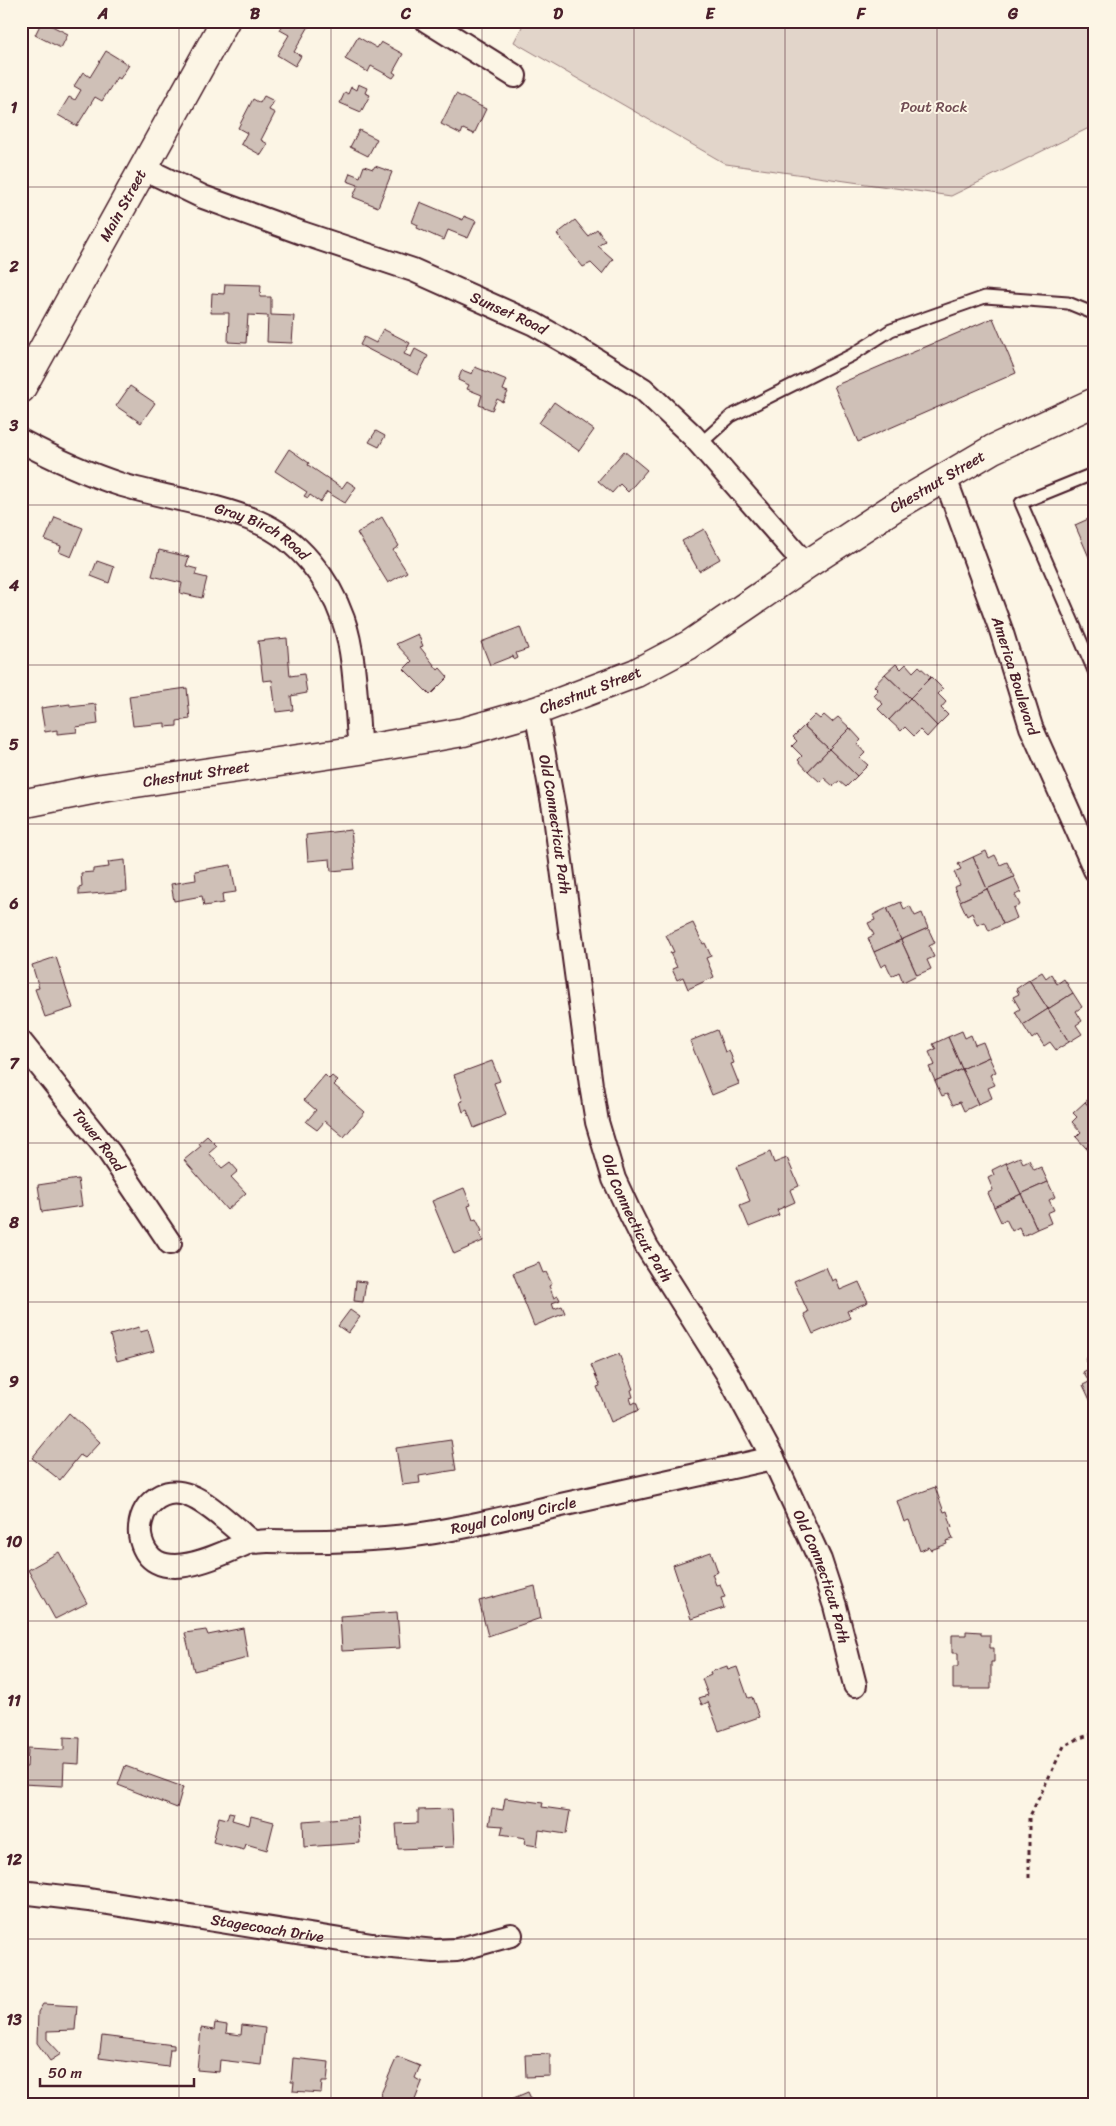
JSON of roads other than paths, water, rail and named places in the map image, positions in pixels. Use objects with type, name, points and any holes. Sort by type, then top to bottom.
[{"type":"main road","name":"Main Street","points":[[21,389],[225,21]]},
{"type":"main road","name":"Chestnut Street","points":[[21,804],[102,788],[360,750],[462,732],[536,712],[636,673],[689,646],[892,508],[993,449],[1095,402]]},
{"type":"street","points":[[427,21],[515,76]]},
{"type":"street","name":"Sunset Road","points":[[143,168],[203,197],[413,270],[534,324],[590,356],[643,389],[700,444],[806,565]]},
{"type":"street","name":"Gray Birch Road","points":[[21,442],[55,459],[119,484],[228,512],[259,522],[302,552],[331,592],[343,620],[350,646],[360,750]]},
{"type":"street","name":"America Boulevard","points":[[945,478],[1001,630],[1031,727],[1095,870]]},
{"type":"street","name":"Old Connecticut Path","points":[[536,712],[554,809],[591,1085],[598,1122],[614,1179],[647,1247],[727,1373],[773,1458],[820,1560],[835,1606],[855,1685]]},
{"type":"street","name":"Tower Road","points":[[21,1042],[109,1152],[170,1243]]},
{"type":"street","name":"Royal Colony Circle","points":[[252,1541],[191,1494],[178,1492],[166,1494],[156,1499],[147,1507],[142,1517],[140,1529],[141,1541],[146,1552],[155,1560],[165,1565],[177,1567],[190,1565],[252,1541],[349,1541],[419,1534],[466,1526],[773,1458]]},
{"type":"street","name":"Stagecoach Drive","points":[[21,1892],[89,1900],[372,1945],[435,1951],[457,1950],[511,1935]]},
{"type":"lane","points":[[700,444],[731,416],[852,355],[891,330],[985,297],[1068,303],[1095,314]]},
{"type":"lane","points":[[1095,473],[1021,503],[1095,673]]},
{"type":"park label","name":"Pout Rock","points":[[934,107]]}]
